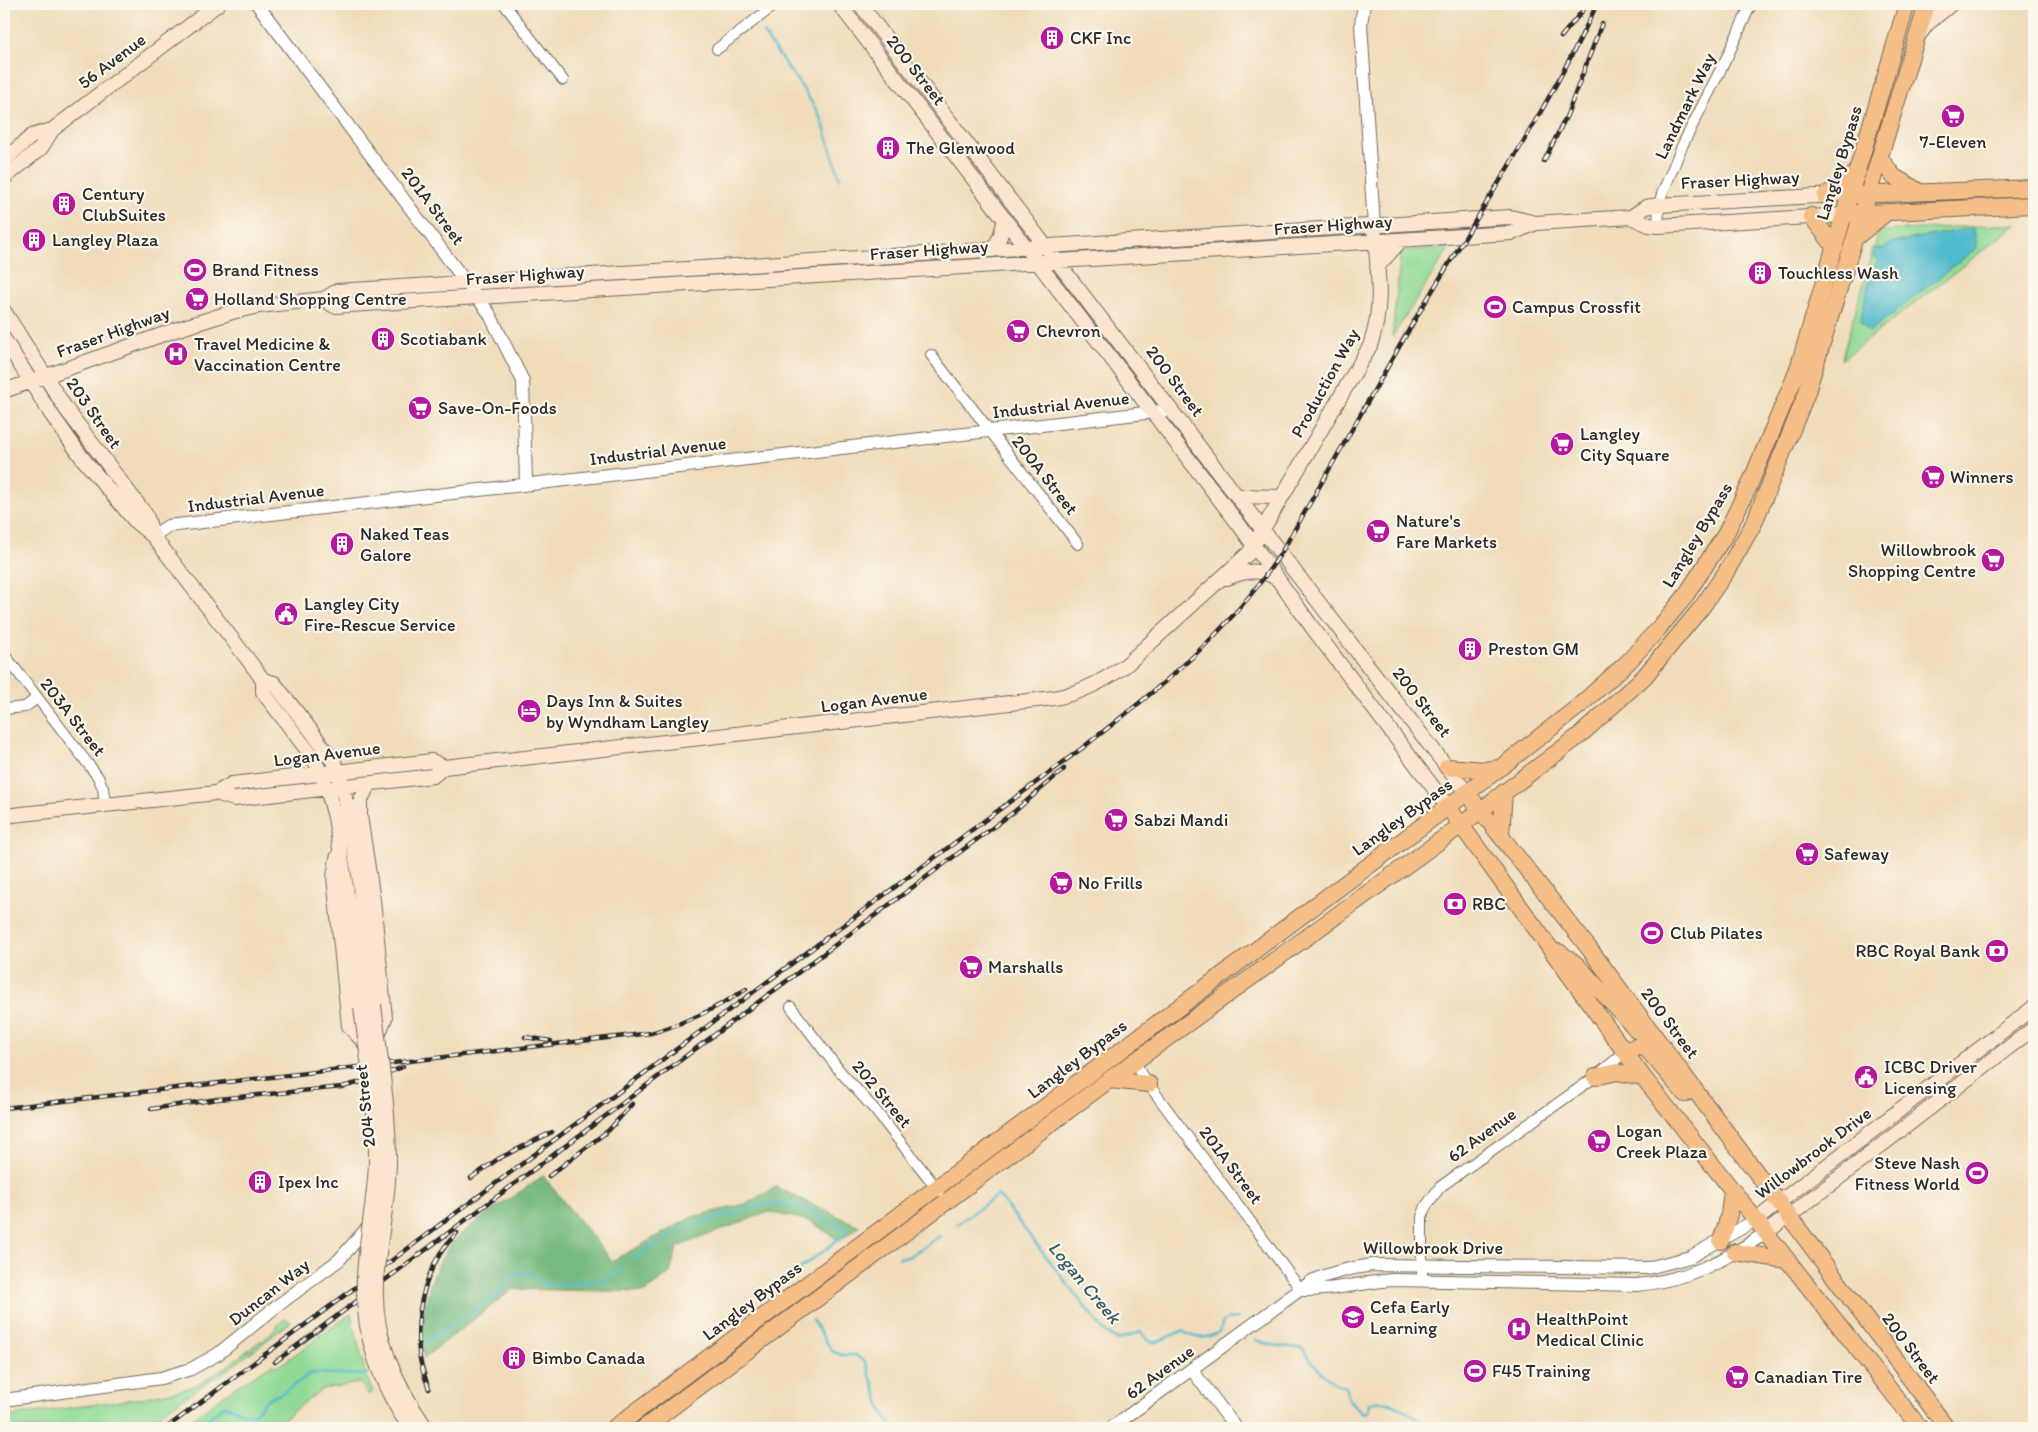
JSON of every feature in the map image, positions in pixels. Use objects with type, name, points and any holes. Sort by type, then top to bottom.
[{"type":"main road","name":"56 Avenue","points":[[4,160],[32,136],[52,130],[218,4]]},
{"type":"main road","name":"200 Street","points":[[839,4],[1254,545],[1276,578],[1448,807],[1643,1077],[1920,1428]]},
{"type":"main road","name":"200 Street","points":[[860,4],[1263,530],[1655,1036],[1947,1428]]},
{"type":"main road","name":"Langley Bypass","points":[[614,1428],[1467,793],[1578,706],[1628,662],[1664,622],[1705,567],[1749,486],[1783,408],[1797,372],[1907,4]]},
{"type":"main road","name":"Langley Bypass","points":[[644,1428],[1109,1080],[1481,810],[1578,736],[1644,677],[1702,607],[1726,572],[1754,523],[1806,395],[1927,4]]},
{"type":"main road","points":[[1916,40],[1927,24],[1951,4]]},
{"type":"main road","name":"56 Avenue","points":[[4,178],[41,148],[52,130]]},
{"type":"main road","points":[[1880,158],[1893,176],[1918,191]]},
{"type":"main road","points":[[1825,196],[1858,172]]},
{"type":"main road","name":"Fraser Highway","points":[[4,391],[178,329],[232,312],[259,306],[324,299],[336,291],[1510,217],[1536,223],[1631,217],[1646,208],[1659,205],[1918,191],[2034,188]]},
{"type":"main road","name":"Fraser Highway","points":[[1631,217],[1649,225],[1658,226],[1844,214],[2034,205]]},
{"type":"main road","points":[[1855,238],[1886,213]]},
{"type":"main road","points":[[1812,216],[1835,247]]},
{"type":"main road","points":[[993,250],[1000,237],[1005,219]]},
{"type":"main road","name":"Fraser Highway","points":[[324,299],[334,306],[1059,262],[1512,233],[1536,223]]},
{"type":"main road","name":"Production Way","points":[[1254,545],[1280,497],[1370,346],[1378,319],[1380,301],[1374,226]]},
{"type":"main road","points":[[1377,267],[1401,240]]},
{"type":"main road","name":"203 Street","points":[[4,311],[66,409],[146,515],[153,536]]},
{"type":"main road","name":"203 Street","points":[[4,339],[51,414],[84,458],[136,522],[153,536],[263,680],[274,683],[329,754],[338,772]]},
{"type":"main road","points":[[1238,496],[1280,497]]},
{"type":"main road","name":"Logan Avenue","points":[[4,816],[105,804],[216,794],[234,799],[433,776],[444,767],[1068,696],[1106,679],[1126,665],[1220,581],[1246,556],[1254,545]]},
{"type":"main road","points":[[1220,581],[1238,573],[1251,571],[1268,573],[1276,578]]},
{"type":"main road","name":"203 Street","points":[[263,680],[263,692],[308,751],[322,774]]},
{"type":"main road","points":[[296,776],[308,751]]},
{"type":"main road","name":"Logan Avenue","points":[[216,794],[232,784],[296,776],[432,761],[444,767]]},
{"type":"main road","points":[[1448,767],[1485,770],[1500,768]]},
{"type":"main road","name":"204 Street","points":[[338,772],[343,786],[359,875],[376,1142],[374,1201],[364,1265],[366,1322],[370,1345],[380,1374],[387,1390],[410,1428]]},
{"type":"main road","name":"204 Street","points":[[322,774],[335,816],[352,927],[387,1120],[389,1162],[376,1286],[378,1317],[386,1351],[396,1380],[426,1428]]},
{"type":"main road","points":[[339,843],[334,877],[349,1026],[372,1051],[385,1018],[373,900],[360,816],[360,802],[369,783]]},
{"type":"main road","points":[[1501,835],[1504,792]]},
{"type":"main road","points":[[1545,942],[1577,965],[1636,1029],[1642,1034],[1655,1036]]},
{"type":"main road","name":"Willowbrook Drive","points":[[1784,1209],[2034,1007]]},
{"type":"main road","name":"Willowbrook Drive","points":[[1760,1226],[2034,1028]]},
{"type":"main road","points":[[1135,1061],[1136,1040]]},
{"type":"main road","points":[[1625,1052],[1634,1048],[1646,1048],[1689,1099],[1730,1138]]},
{"type":"main road","points":[[1595,1077],[1616,1072],[1643,1077]]},
{"type":"main road","points":[[1109,1080],[1149,1084]]},
{"type":"main road","points":[[1721,1241],[1729,1215],[1732,1190]]},
{"type":"main road","points":[[1735,1252],[1787,1260]]},
{"type":"street","name":"201A Street","points":[[257,4],[480,298],[523,381],[526,483]]},
{"type":"street","points":[[504,4],[563,80]]},
{"type":"street","points":[[717,49],[776,4]]},
{"type":"street","name":"Production Way","points":[[1364,4],[1361,24],[1374,226]]},
{"type":"street","name":"Landmark Way","points":[[1658,226],[1659,205],[1662,194],[1683,144],[1718,76],[1751,4]]},
{"type":"street","name":"200A Street","points":[[932,355],[1078,544]]},
{"type":"street","name":"Industrial Avenue","points":[[153,536],[168,526],[526,483],[1171,410]]},
{"type":"street","name":"203A Street","points":[[4,654],[98,777],[103,788],[105,804]]},
{"type":"street","points":[[4,709],[25,707],[37,698]]},
{"type":"street","name":"202 Street","points":[[791,1006],[839,1070],[875,1110],[948,1202]]},
{"type":"street","name":"Duncan Way","points":[[4,1400],[161,1378],[191,1369],[232,1344],[273,1309],[350,1250],[370,1226],[378,1210],[380,1194],[383,1142],[372,1051]]},
{"type":"street","name":"62 Avenue","points":[[1422,1281],[1422,1217],[1426,1206],[1440,1187],[1595,1077],[1625,1052]]},
{"type":"street","name":"201A Street","points":[[1135,1061],[1141,1074],[1301,1290]]},
{"type":"street","name":"Willowbrook Drive","points":[[1301,1290],[1312,1281],[1346,1269],[1372,1265],[1634,1269],[1678,1262],[1721,1241],[1760,1226]]},
{"type":"street","name":"Willowbrook Drive","points":[[1301,1290],[1329,1290],[1373,1282],[1422,1281],[1637,1285],[1671,1280],[1696,1273],[1735,1252],[1760,1226]]},
{"type":"street","name":"62 Avenue","points":[[1112,1428],[1301,1290]]},
{"type":"street","points":[[1192,1370],[1236,1428]]},
{"type":"green space","points":[[2017,224],[1841,360],[1879,231]]},
{"type":"green space","points":[[1450,247],[1392,337],[1401,251]]},
{"type":"green space","points":[[543,1176],[612,1261],[692,1217],[746,1204],[776,1187],[859,1226],[840,1241],[810,1221],[768,1212],[677,1247],[670,1273],[645,1292],[513,1289],[424,1358],[423,1327],[428,1293],[433,1276],[449,1247],[479,1220]]},
{"type":"green space","points":[[351,1314],[366,1376],[373,1392],[369,1395],[360,1383],[322,1389],[272,1428],[244,1428],[222,1422],[210,1428],[180,1428],[231,1390],[271,1365],[279,1366]]},
{"type":"green space","points":[[285,1318],[291,1322],[230,1368],[164,1411],[145,1428],[4,1428],[4,1417],[141,1398],[182,1390],[201,1383],[260,1341],[263,1341]]},
{"type":"water","points":[[1974,228],[1977,248],[1869,332],[1860,321],[1871,274],[1878,261],[1871,252],[1872,248],[1884,249],[1893,242]]},
{"type":"waterway","points":[[763,33],[806,93],[822,120],[840,179]]},
{"type":"waterway","name":"Logan Creek","points":[[957,1224],[998,1195],[1104,1331],[1117,1340],[1141,1332],[1154,1343],[1182,1331],[1200,1338],[1219,1332],[1223,1322],[1227,1319],[1238,1318]]},
{"type":"waterway","name":"Logan Creek","points":[[633,1260],[678,1230],[764,1204],[797,1205],[847,1230],[829,1247],[782,1282]]},
{"type":"waterway","name":"Logan Creek","points":[[899,1258],[908,1257],[940,1236]]},
{"type":"waterway","name":"Logan Creek","points":[[427,1342],[497,1296],[512,1278],[519,1274],[530,1273],[545,1285],[604,1280],[623,1268]]},
{"type":"waterway","points":[[812,1320],[833,1352],[842,1355],[856,1355],[866,1363],[882,1410],[893,1428]]},
{"type":"waterway","points":[[1256,1340],[1273,1345],[1302,1348],[1326,1376],[1345,1387],[1350,1401],[1363,1413],[1368,1412],[1369,1404],[1384,1402],[1401,1408],[1430,1428]]},
{"type":"waterway","name":"Logan Creek","points":[[196,1428],[224,1406],[252,1414],[267,1399],[283,1393],[311,1373],[363,1375],[374,1371]]},
{"type":"waterway","name":"Logan Creek","points":[[97,1428],[110,1424],[136,1426]]},
{"type":"railway","points":[[1561,37],[1588,4]]},
{"type":"railway","points":[[166,1428],[1081,749],[1190,660],[1238,610],[1281,553],[1420,311],[1535,122],[1578,44],[1597,4]]},
{"type":"railway","points":[[1544,161],[1567,115],[1602,23]]},
{"type":"railway","points":[[275,1362],[1015,811],[1064,769]]},
{"type":"railway","points":[[4,1108],[651,1033],[700,1015],[746,989]]},
{"type":"railway","points":[[525,1037],[551,1041]]},
{"type":"railway","points":[[151,1109],[218,1099],[342,1087],[403,1067]]},
{"type":"railway","points":[[549,1176],[609,1130],[632,1104]]},
{"type":"railway","points":[[471,1178],[498,1159],[552,1132]]},
{"type":"railway","points":[[429,1389],[419,1352],[418,1336],[421,1304],[430,1273],[437,1258],[457,1233]]},
{"type":"place","name":"CKF Inc","points":[[1052,38]]},
{"type":"place","name":"7-Eleven","points":[[1953,116]]},
{"type":"place","name":"The Glenwood","points":[[888,148]]},
{"type":"place","name":"Century ClubSuites","points":[[64,204]]},
{"type":"place","name":"Langley Plaza","points":[[34,240]]},
{"type":"place","name":"Brand Fitness","points":[[195,270]]},
{"type":"place","name":"Touchless Wash","points":[[1760,273]]},
{"type":"place","name":"Holland Shopping Centre","points":[[197,299]]},
{"type":"place","name":"Campus Crossfit","points":[[1495,307]]},
{"type":"place","name":"Chevron","points":[[1018,331]]},
{"type":"place","name":"Scotiabank","points":[[383,339]]},
{"type":"place","name":"Travel Medicine & Vaccination Centre","points":[[176,354]]},
{"type":"place","name":"Save-On-Foods","points":[[420,408]]},
{"type":"place","name":"Langley City Square","points":[[1562,444]]},
{"type":"place","name":"Winners","points":[[1933,477]]},
{"type":"place","name":"Nature's Fare Markets","points":[[1378,531]]},
{"type":"place","name":"Naked Teas Galore","points":[[342,544]]},
{"type":"place","name":"Willowbrook Shopping Centre","points":[[1993,560]]},
{"type":"place","name":"Langley City Fire-Rescue Service","points":[[286,614]]},
{"type":"place","name":"Preston GM","points":[[1470,649]]},
{"type":"place","name":"Days Inn & Suites by Wyndham Langley","points":[[529,711]]},
{"type":"place","name":"Sabzi Mandi","points":[[1116,820]]},
{"type":"place","name":"Safeway","points":[[1807,854]]},
{"type":"place","name":"No Frills","points":[[1061,883]]},
{"type":"place","name":"RBC","points":[[1455,904]]},
{"type":"place","name":"Club Pilates","points":[[1652,933]]},
{"type":"place","name":"RBC Royal Bank","points":[[1997,951]]},
{"type":"place","name":"Marshalls","points":[[971,967]]},
{"type":"place","name":"ICBC Driver Licensing","points":[[1866,1077]]},
{"type":"place","name":"Logan Creek Plaza","points":[[1599,1141]]},
{"type":"place","name":"Steve Nash Fitness World","points":[[1977,1173]]},
{"type":"place","name":"Ipex Inc","points":[[260,1182]]},
{"type":"place","name":"Cefa Early Learning","points":[[1353,1317]]},
{"type":"place","name":"HealthPoint Medical Clinic","points":[[1519,1329]]},
{"type":"place","name":"Bimbo Canada","points":[[514,1358]]},
{"type":"place","name":"F45 Training","points":[[1475,1371]]},
{"type":"place","name":"Canadian Tire","points":[[1737,1377]]}]
